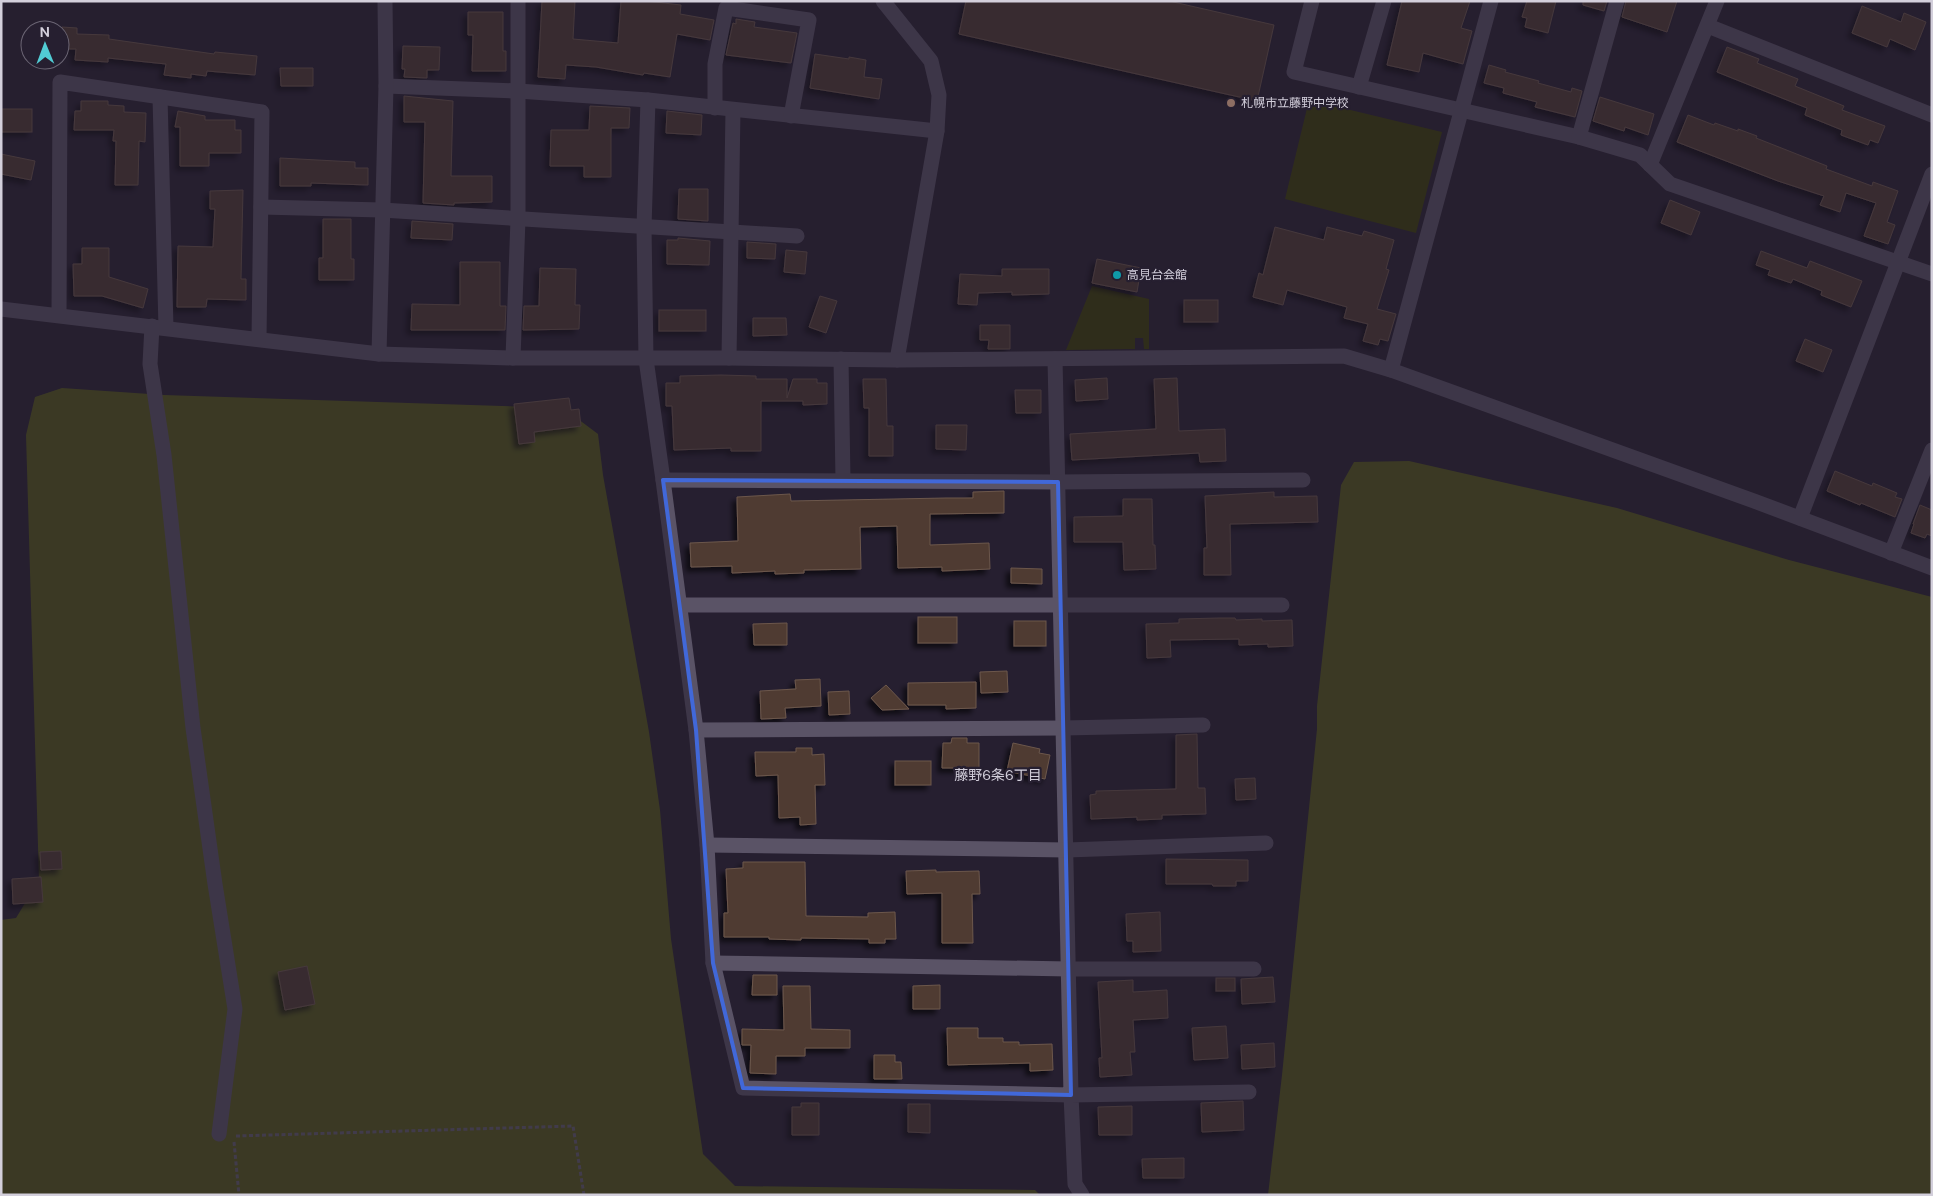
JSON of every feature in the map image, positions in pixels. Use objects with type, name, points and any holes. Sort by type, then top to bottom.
[{"type":"street","points":[[379,354],[386,86],[385,1]]},
{"type":"street","points":[[513,358],[518,219],[518,1]]},
{"type":"street","points":[[883,1],[931,61],[939,95],[937,131],[897,360]]},
{"type":"street","points":[[1312,1],[1294,72],[1579,137],[1640,155],[1670,184],[1932,274]]},
{"type":"street","points":[[1358,87],[1384,1]]},
{"type":"street","points":[[1391,370],[1491,1]]},
{"type":"street","points":[[1579,137],[1617,1]]},
{"type":"street","points":[[1650,165],[1717,1]]},
{"type":"street","points":[[715,108],[715,64],[726,8],[809,20],[791,116]]},
{"type":"street","points":[[1708,26],[1932,115]]},
{"type":"street","points":[[59,315],[60,82],[262,112],[259,339]]},
{"type":"street","points":[[386,86],[518,91],[648,100],[937,131]]},
{"type":"street","points":[[160,97],[159,327],[150,364],[164,455],[193,728],[235,1009],[226,1135]]},
{"type":"street","points":[[648,100],[644,227],[646,359],[664,480],[696,730],[707,845],[713,963],[743,1088],[1071,1095],[1250,1092]]},
{"type":"street","points":[[729,358],[733,110]]},
{"type":"street","points":[[1800,518],[1897,261],[1932,174]]},
{"type":"street","points":[[261,207],[382,210],[797,236]]},
{"type":"street","points":[[1,309],[379,354],[513,358],[897,360],[1344,356],[1391,370],[1800,518],[1932,568]]},
{"type":"street","points":[[841,359],[843,480]]},
{"type":"street","points":[[1055,359],[1071,1095],[1075,1184],[1082,1195]]},
{"type":"street","points":[[1891,553],[1932,450]]},
{"type":"street","points":[[664,480],[1058,482],[1303,480]]},
{"type":"street","points":[[680,605],[1061,606],[1282,604]]},
{"type":"street","points":[[696,730],[1064,728],[1203,725]]},
{"type":"street","points":[[707,845],[1067,850],[1266,844]]},
{"type":"street","points":[[713,963],[1069,969],[1254,969]]},
{"type":"path","points":[[239,1195],[226,1135],[573,1126],[584,1195]]},
{"type":"highlighted area","points":[[663,480],[1058,482],[1071,1095],[743,1088],[713,963],[696,730]]},
{"type":"shaded area","points":[[1309,100],[1442,132],[1416,233],[1285,199]]},
{"type":"shaded area","points":[[1092,286],[1149,299],[1149,349],[1144,349],[1143,338],[1135,338],[1135,349],[1066,350]]},
{"type":"green space","points":[[62,388],[164,395],[533,407],[574,416],[598,434],[603,475],[649,732],[660,810],[671,939],[703,1154],[735,1186],[1035,1190],[1040,1195],[1,1195],[1,920],[16,918],[39,880],[26,435],[35,397]]},
{"type":"green space","points":[[1409,461],[1617,508],[1789,560],[1932,597],[1932,1195],[1268,1195],[1282,1075],[1317,729],[1317,706],[1341,485],[1354,462]]},
{"type":"building","points":[[542,1],[575,1],[573,39],[618,43],[621,1],[646,1],[681,5],[680,14],[714,20],[710,40],[677,34],[670,77],[566,65],[565,79],[538,77]]},
{"type":"building","points":[[966,1],[1169,1],[1274,25],[1257,101],[959,34]]},
{"type":"building","points":[[1402,1],[1470,1],[1461,28],[1472,31],[1463,64],[1423,53],[1419,72],[1387,65]]},
{"type":"building","points":[[1527,1],[1556,1],[1548,33],[1525,27],[1527,18],[1522,17]]},
{"type":"building","points":[[1583,1],[1607,1],[1604,11],[1583,5]]},
{"type":"building","points":[[1626,1],[1677,1],[1667,32],[1622,17]]},
{"type":"building","points":[[1862,6],[1901,22],[1904,13],[1926,22],[1915,50],[1890,39],[1887,47],[1852,33]]},
{"type":"building","points":[[468,12],[503,12],[503,51],[506,51],[506,71],[472,71],[473,35],[468,35]]},
{"type":"building","points":[[736,19],[755,22],[754,27],[797,33],[791,63],[726,55],[733,23],[736,24]]},
{"type":"building","points":[[70,28],[77,28],[77,34],[109,35],[109,39],[214,54],[215,52],[257,56],[255,75],[207,71],[206,76],[191,74],[191,78],[164,75],[166,64],[108,58],[108,62],[75,60],[76,49],[70,49]]},
{"type":"building","points":[[403,46],[440,47],[439,70],[427,70],[427,78],[404,77],[405,69],[402,69]]},
{"type":"building","points":[[1727,47],[1759,59],[1757,63],[1798,79],[1795,86],[1844,106],[1842,110],[1885,126],[1878,143],[1870,140],[1868,145],[1841,135],[1842,130],[1805,115],[1807,108],[1717,72]]},
{"type":"building","points":[[815,54],[866,60],[864,77],[882,79],[879,99],[810,88]]},
{"type":"building","points":[[1489,65],[1506,70],[1505,72],[1539,81],[1538,83],[1571,92],[1572,88],[1582,91],[1575,117],[1535,107],[1537,102],[1503,93],[1504,88],[1484,83]]},
{"type":"building","points":[[280,68],[313,68],[313,86],[281,86]]},
{"type":"building","points":[[404,96],[453,101],[451,176],[492,176],[492,202],[454,203],[454,205],[423,203],[425,122],[404,122]]},
{"type":"building","points":[[1600,97],[1654,114],[1648,135],[1625,127],[1624,131],[1593,121]]},
{"type":"building","points":[[81,101],[108,101],[108,105],[124,106],[124,112],[146,113],[145,142],[139,141],[138,185],[115,185],[116,141],[113,141],[114,130],[74,130],[75,111],[81,111]]},
{"type":"building","points":[[590,106],[630,108],[629,128],[611,128],[611,177],[584,177],[584,166],[550,166],[551,130],[589,130]]},
{"type":"building","points":[[1,109],[32,109],[32,132],[1,132]]},
{"type":"building","points":[[178,111],[205,116],[205,120],[235,120],[235,130],[241,130],[241,153],[209,153],[209,166],[180,166],[180,127],[175,127]]},
{"type":"building","points":[[667,111],[702,115],[701,135],[666,133]]},
{"type":"building","points":[[1688,115],[1714,125],[1715,123],[1757,136],[1756,138],[1827,166],[1826,169],[1872,186],[1873,182],[1898,191],[1887,222],[1895,225],[1888,244],[1864,236],[1876,203],[1846,193],[1840,212],[1820,205],[1824,196],[1778,181],[1677,142]]},
{"type":"building","points":[[1,154],[35,161],[31,180],[1,174]]},
{"type":"building","points":[[280,158],[355,162],[355,168],[368,168],[368,185],[311,183],[311,186],[280,186]]},
{"type":"building","points":[[679,189],[708,189],[708,221],[678,219]]},
{"type":"building","points":[[243,190],[241,279],[246,279],[246,300],[207,299],[206,307],[177,307],[178,246],[213,247],[215,209],[210,209],[210,191]]},
{"type":"building","points":[[1670,200],[1700,212],[1691,235],[1661,223]]},
{"type":"building","points":[[323,219],[351,219],[351,259],[354,259],[354,280],[319,280],[319,258],[323,258]]},
{"type":"building","points":[[412,221],[453,224],[452,240],[411,238]]},
{"type":"building","points":[[1275,227],[1324,240],[1327,227],[1362,236],[1364,231],[1394,240],[1386,269],[1389,270],[1377,309],[1396,314],[1388,341],[1380,339],[1378,345],[1363,341],[1368,324],[1344,318],[1347,307],[1287,290],[1283,305],[1253,297],[1259,273],[1263,275]]},
{"type":"building","points":[[678,238],[710,241],[709,265],[667,264],[667,240],[678,240]]},
{"type":"building","points":[[747,242],[776,244],[775,259],[747,258]]},
{"type":"building","points":[[82,248],[109,248],[109,277],[148,289],[143,308],[102,296],[74,296],[73,264],[82,264]]},
{"type":"building","points":[[786,250],[807,252],[805,274],[784,272]]},
{"type":"building","points":[[1761,251],[1807,268],[1810,261],[1862,281],[1851,307],[1821,295],[1822,291],[1793,279],[1791,283],[1768,275],[1770,270],[1756,265]]},
{"type":"building","name":"高見台会館","points":[[1097,259],[1141,268],[1137,292],[1092,283]]},
{"type":"building","points":[[460,262],[500,262],[500,306],[506,306],[505,330],[411,330],[412,304],[460,305]]},
{"type":"building","points":[[540,268],[576,269],[575,305],[580,305],[579,329],[523,330],[524,306],[539,306]]},
{"type":"building","points":[[1002,269],[1049,269],[1049,294],[1012,295],[1012,292],[978,293],[977,305],[958,304],[960,274],[1002,276]]},
{"type":"building","points":[[820,296],[837,301],[826,333],[809,327]]},
{"type":"building","points":[[1184,300],[1218,300],[1218,322],[1184,322]]},
{"type":"building","points":[[659,310],[706,310],[706,331],[659,331]]},
{"type":"building","points":[[753,318],[786,318],[787,335],[753,336]]},
{"type":"building","points":[[980,325],[1010,325],[1010,349],[988,349],[989,340],[980,340]]},
{"type":"building","points":[[1805,339],[1832,350],[1823,372],[1796,361]]},
{"type":"building","points":[[680,376],[756,376],[756,379],[787,379],[787,398],[793,379],[817,379],[817,383],[827,383],[827,404],[803,405],[803,401],[761,401],[761,451],[731,451],[731,448],[674,450],[672,406],[666,406],[666,383],[680,383]]},
{"type":"building","points":[[1107,378],[1108,399],[1076,401],[1075,380]]},
{"type":"building","points":[[1177,378],[1179,431],[1225,429],[1226,461],[1200,462],[1199,453],[1072,460],[1070,434],[1156,429],[1154,379]]},
{"type":"building","points":[[863,379],[886,379],[887,426],[893,426],[893,456],[869,456],[869,408],[864,408]]},
{"type":"building","points":[[1015,390],[1041,390],[1041,413],[1016,413]]},
{"type":"building","points":[[569,398],[571,410],[579,409],[581,426],[534,432],[535,442],[519,444],[514,404]]},
{"type":"building","points":[[936,425],[967,425],[966,450],[936,449]]},
{"type":"building","points":[[1835,471],[1872,486],[1873,483],[1897,493],[1895,497],[1902,499],[1895,517],[1827,491]]},
{"type":"building","points":[[1004,491],[1004,513],[930,514],[930,545],[989,543],[990,569],[942,571],[942,567],[898,568],[897,526],[860,527],[861,569],[804,570],[804,573],[775,574],[775,571],[732,573],[732,566],[691,567],[690,543],[738,541],[737,497],[790,494],[791,501],[973,498],[973,492]]},
{"type":"building","points":[[1274,492],[1274,497],[1317,496],[1318,522],[1230,524],[1231,575],[1204,575],[1204,548],[1207,548],[1205,496]]},
{"type":"building","points":[[1123,499],[1152,499],[1153,545],[1155,545],[1156,569],[1124,570],[1123,542],[1074,542],[1074,517],[1123,516]]},
{"type":"building","points":[[1920,505],[1932,510],[1932,536],[1927,534],[1925,538],[1911,533]]},
{"type":"building","points":[[1011,568],[1042,569],[1042,584],[1011,583]]},
{"type":"building","points":[[918,617],[957,617],[957,643],[918,643]]},
{"type":"building","points":[[1235,618],[1236,620],[1262,619],[1262,621],[1292,620],[1293,646],[1268,647],[1268,644],[1239,645],[1239,639],[1170,640],[1171,657],[1147,658],[1146,624],[1179,623],[1179,619]]},
{"type":"building","points":[[1014,621],[1046,621],[1046,646],[1014,646]]},
{"type":"building","points":[[787,623],[787,645],[754,645],[753,624]]},
{"type":"building","points":[[1007,671],[1008,692],[981,693],[980,672]]},
{"type":"building","points":[[820,679],[821,706],[785,708],[786,718],[761,719],[760,691],[796,689],[795,680]]},
{"type":"building","points":[[976,682],[976,708],[946,709],[946,705],[908,705],[908,683]]},
{"type":"building","points":[[886,685],[909,709],[882,710],[871,698]]},
{"type":"building","points":[[849,691],[850,714],[829,715],[828,692]]},
{"type":"building","points":[[1197,734],[1198,788],[1205,788],[1206,814],[1162,815],[1162,819],[1137,820],[1137,817],[1091,819],[1090,795],[1096,794],[1096,791],[1176,789],[1176,735]]},
{"type":"building","points":[[952,738],[967,738],[967,743],[979,743],[979,768],[942,768],[943,743],[951,743]]},
{"type":"building","points":[[1013,743],[1040,749],[1039,753],[1050,755],[1045,779],[1007,771]]},
{"type":"building","points":[[796,748],[812,748],[812,755],[824,754],[825,785],[815,785],[816,824],[800,825],[800,817],[779,818],[778,775],[756,776],[755,752],[796,752]]},
{"type":"building","points":[[895,761],[931,761],[931,785],[895,785]]},
{"type":"building","points":[[1255,778],[1256,799],[1236,800],[1235,779]]},
{"type":"building","points":[[61,851],[62,869],[41,870],[40,852]]},
{"type":"building","points":[[1166,859],[1248,860],[1248,881],[1236,881],[1236,886],[1166,884]]},
{"type":"building","points":[[743,862],[805,862],[806,916],[868,917],[868,913],[895,912],[896,939],[885,939],[885,943],[869,943],[869,939],[801,938],[801,940],[769,939],[769,937],[724,937],[724,913],[728,913],[726,869],[743,868]]},
{"type":"building","points":[[936,870],[936,872],[979,871],[980,894],[972,894],[973,943],[942,943],[942,893],[907,894],[906,871]]},
{"type":"building","points":[[41,877],[43,902],[13,904],[12,879]]},
{"type":"building","points":[[1160,912],[1161,951],[1133,952],[1133,941],[1127,941],[1126,914]]},
{"type":"building","points":[[307,966],[315,1004],[285,1010],[278,972]]},
{"type":"building","points":[[753,975],[777,975],[777,995],[752,995]]},
{"type":"building","points":[[1273,977],[1275,1002],[1242,1004],[1241,979]]},
{"type":"building","points":[[1216,978],[1235,978],[1235,991],[1216,991]]},
{"type":"building","points":[[1133,980],[1133,992],[1167,990],[1168,1018],[1133,1020],[1135,1052],[1130,1052],[1132,1075],[1100,1077],[1099,1058],[1102,1058],[1098,982]]},
{"type":"building","points":[[940,985],[940,1009],[913,1009],[913,986]]},
{"type":"building","points":[[783,986],[810,986],[811,1029],[850,1030],[850,1048],[805,1048],[805,1056],[776,1056],[776,1074],[750,1073],[751,1045],[742,1045],[742,1029],[784,1030]]},
{"type":"building","points":[[1226,1026],[1228,1058],[1194,1060],[1192,1028]]},
{"type":"building","points":[[947,1028],[978,1028],[978,1038],[1003,1038],[1003,1042],[1019,1042],[1019,1045],[1052,1044],[1053,1070],[1030,1071],[1030,1063],[948,1065]]},
{"type":"building","points":[[1274,1043],[1275,1067],[1242,1069],[1241,1045]]},
{"type":"building","points":[[874,1055],[895,1055],[895,1062],[901,1062],[902,1079],[874,1079]]},
{"type":"building","points":[[1243,1101],[1244,1130],[1202,1132],[1201,1103]]},
{"type":"building","points":[[801,1103],[819,1103],[819,1135],[792,1135],[792,1107],[801,1107]]},
{"type":"building","points":[[908,1104],[930,1104],[930,1133],[908,1132]]},
{"type":"building","points":[[1132,1106],[1132,1135],[1099,1135],[1098,1107]]},
{"type":"building","points":[[1184,1158],[1184,1178],[1143,1178],[1142,1159]]},
{"type":"place","name":"札幌市立藤野中学校","points":[[1231,103]]},
{"type":"place","name":"高見台会館","points":[[1117,275]]},
{"type":"district","name":"藤野6条6丁目","points":[[998,775]]}]
